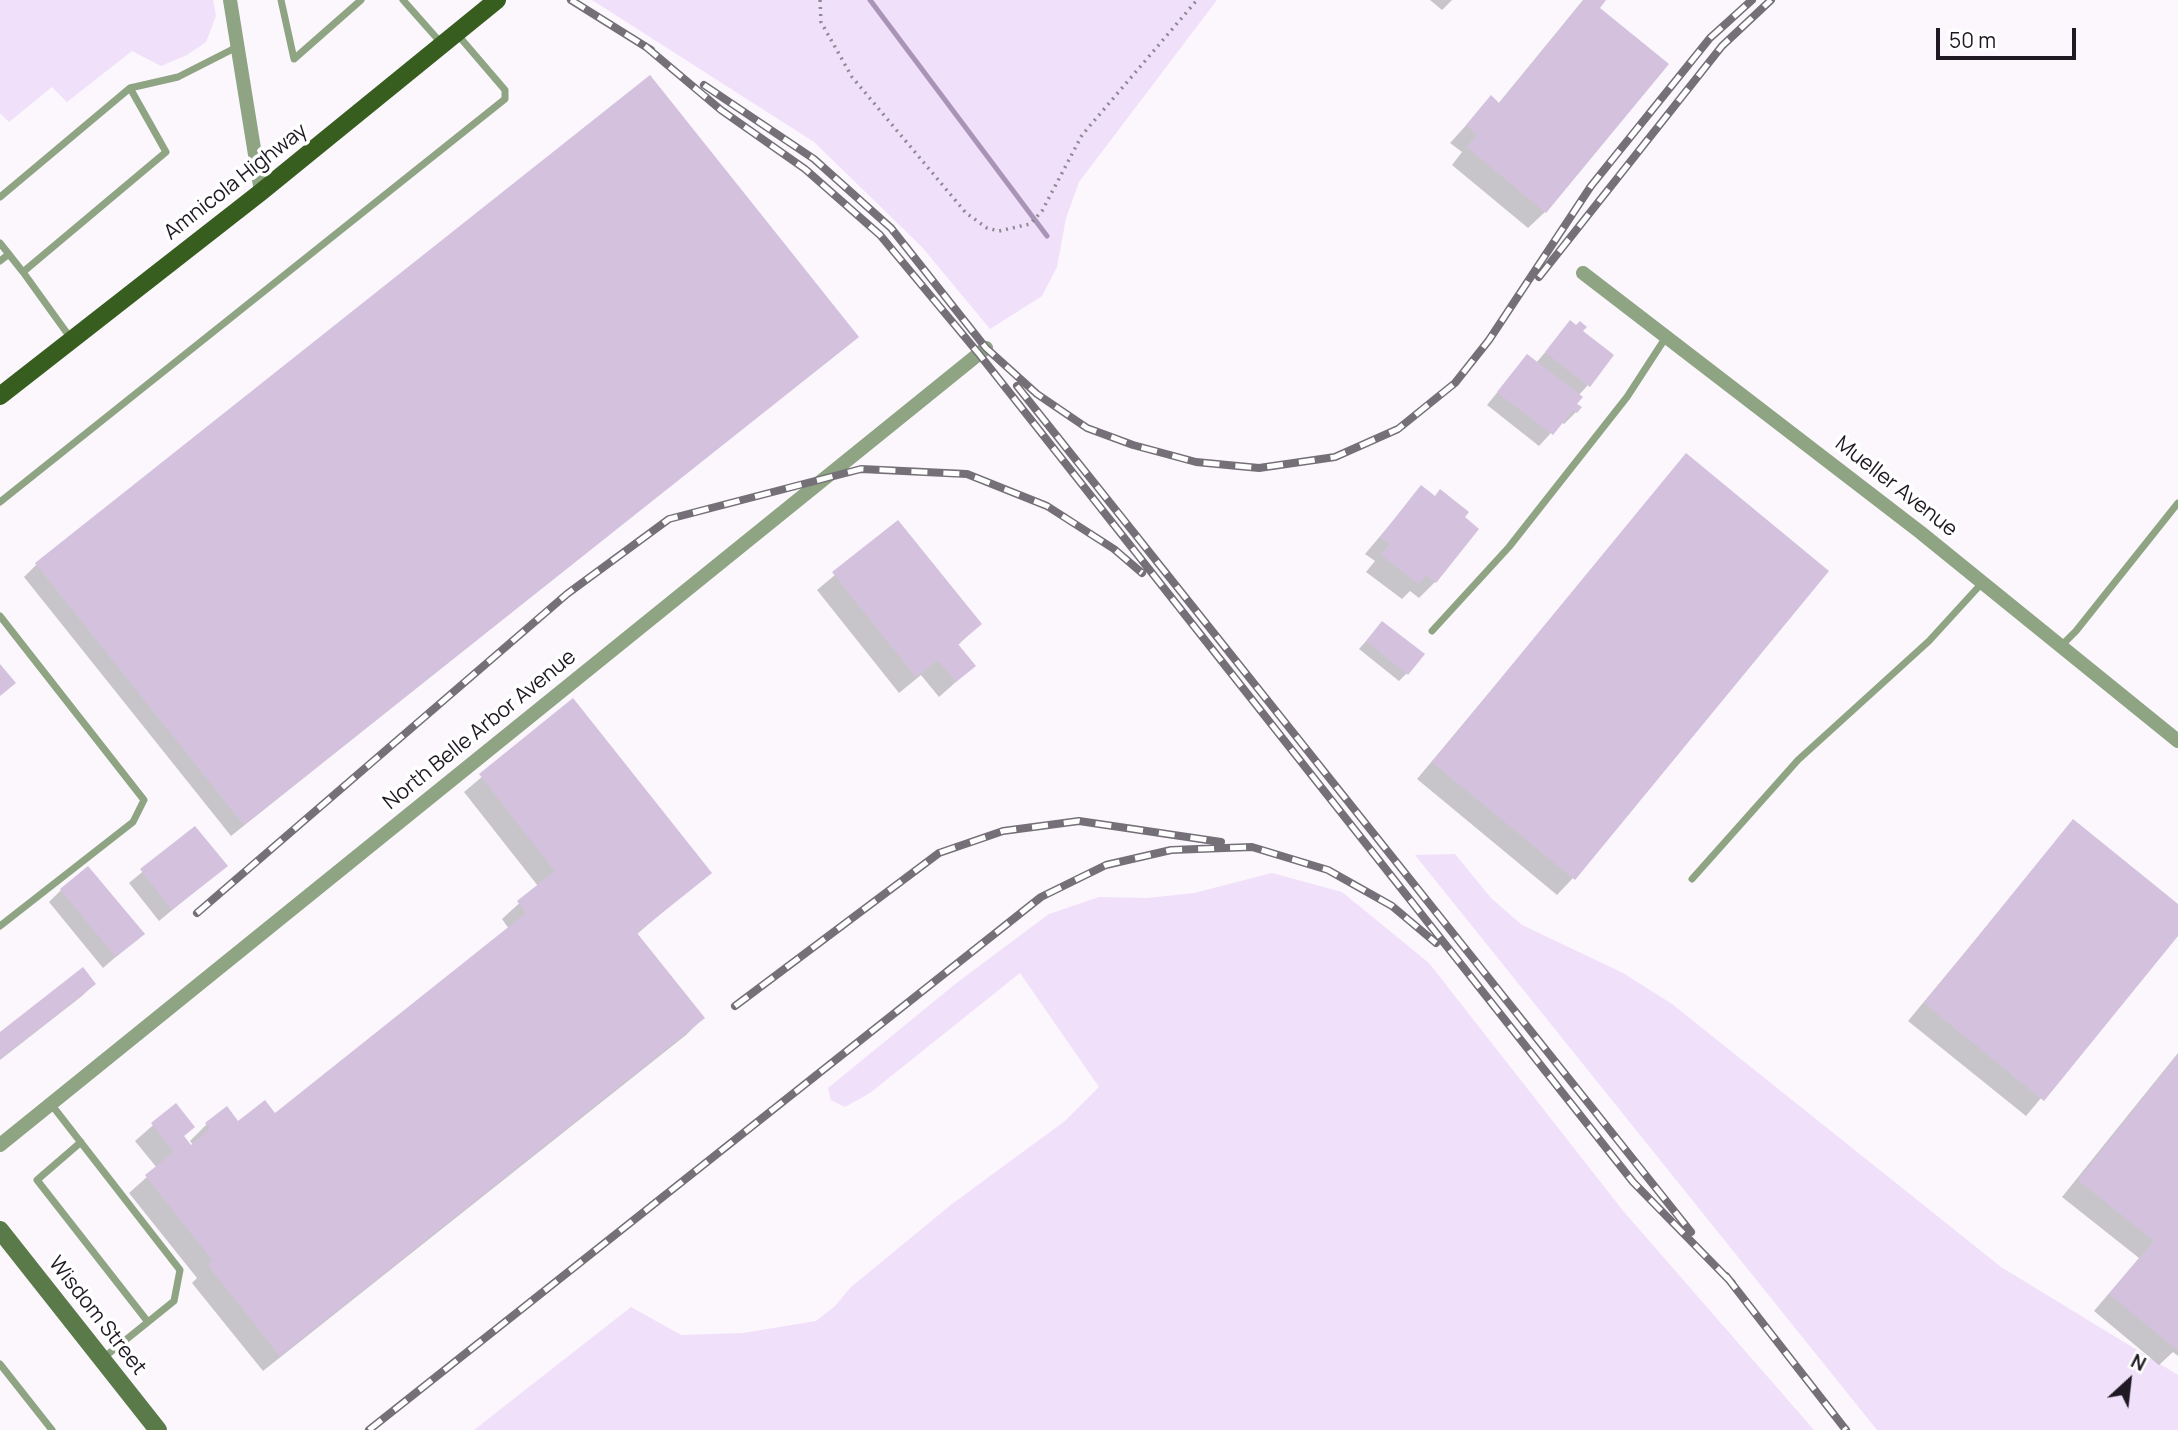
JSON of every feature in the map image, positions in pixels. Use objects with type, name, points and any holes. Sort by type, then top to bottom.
[{"type":"main road","name":"Amnicola Highway","points":[[0,396],[261,192],[497,0]]},
{"type":"street","points":[[230,0],[261,192]]},
{"type":"street","name":"Mueller Avenue","points":[[1583,273],[1982,582],[2178,741]]},
{"type":"street","name":"North Belle Arbor Avenue","points":[[0,1145],[986,348]]},
{"type":"street","name":"Wisdom Street","points":[[0,1230],[158,1430]]},
{"type":"lane","points":[[281,0],[294,59],[361,0]]},
{"type":"lane","points":[[0,502],[505,99],[505,90],[403,0]]},
{"type":"lane","points":[[0,197],[130,88],[178,77],[237,46]]},
{"type":"lane","points":[[23,272],[166,152],[130,88]]},
{"type":"lane","points":[[0,243],[72,340]]},
{"type":"lane","points":[[0,261],[9,254]]},
{"type":"lane","points":[[1432,631],[1509,547],[1627,397],[1666,337]]},
{"type":"lane","points":[[2061,646],[2076,631],[2178,503]]},
{"type":"lane","points":[[1692,879],[1798,760],[1929,641],[1982,582]]},
{"type":"lane","points":[[0,616],[144,800],[133,822],[0,926]]},
{"type":"lane","points":[[51,1104],[180,1270],[174,1301],[102,1359]]},
{"type":"lane","points":[[81,1142],[37,1180],[148,1322]]},
{"type":"lane","points":[[0,1364],[52,1430]]},
{"type":"path","points":[[820,0],[821,22],[852,77],[966,213],[977,222],[999,231],[1030,225],[1042,211],[1082,135],[1197,0]]},
{"type":"shaded area","points":[[0,0],[213,0],[216,16],[206,42],[187,55],[161,66],[132,51],[67,102],[52,87],[9,122],[0,113]]},
{"type":"shaded area","points":[[592,0],[1217,0],[1079,182],[1066,218],[1057,267],[1042,296],[990,329],[922,247],[814,142]]},
{"type":"shaded area","points":[[1455,854],[1491,898],[1522,925],[1623,973],[1672,1004],[2001,1267],[2178,1375],[2178,1430],[1877,1430],[1415,855]]},
{"type":"shaded area","points":[[1272,873],[1342,892],[1429,963],[1624,1212],[1814,1430],[474,1430],[631,1307],[681,1335],[743,1333],[816,1321],[835,1306],[851,1287],[952,1204],[1065,1121],[1099,1087],[1020,973],[870,1093],[845,1107],[831,1100],[828,1088],[959,981],[1049,914],[1099,897],[1147,898],[1194,893]]},
{"type":"building","points":[[1584,0],[1606,0],[1600,8],[1669,64],[1546,213],[1467,147],[1477,135],[1466,125],[1491,95],[1499,103]]},
{"type":"building","points":[[650,75],[859,337],[244,825],[35,563]]},
{"type":"building","points":[[1570,320],[1576,325],[1580,321],[1587,327],[1583,331],[1614,355],[1590,387],[1545,352]]},
{"type":"building","points":[[1527,354],[1583,397],[1577,404],[1582,407],[1577,413],[1573,410],[1553,435],[1497,392]]},
{"type":"building","points":[[1686,453],[1829,571],[1575,880],[1432,762]]},
{"type":"building","points":[[1421,485],[1435,496],[1440,489],[1469,512],[1465,517],[1479,529],[1436,583],[1426,575],[1419,584],[1381,555],[1390,544],[1380,537]]},
{"type":"building","points":[[898,520],[982,624],[958,644],[976,666],[956,682],[938,660],[916,677],[832,572]]},
{"type":"building","points":[[1382,621],[1425,654],[1408,675],[1366,641]]},
{"type":"building","points":[[0,664],[16,683],[0,696]]},
{"type":"building","points":[[573,698],[712,873],[637,933],[705,1018],[280,1356],[208,1265],[213,1261],[145,1175],[174,1152],[151,1123],[176,1103],[195,1127],[184,1136],[191,1145],[210,1129],[205,1123],[227,1106],[238,1121],[265,1100],[275,1113],[526,913],[517,901],[555,871],[479,774]]},
{"type":"building","points":[[2073,819],[2178,904],[2178,936],[2044,1101],[1924,1003]]},
{"type":"building","points":[[195,826],[228,866],[172,910],[140,869]]},
{"type":"building","points":[[88,866],[145,934],[116,957],[60,889]]},
{"type":"building","points":[[83,967],[96,984],[0,1059],[0,1032]]},
{"type":"building","points":[[2178,1054],[2177,1350],[2109,1294],[2154,1241],[2078,1180]]},
{"type":"waterway","points":[[870,0],[1047,236]]},
{"type":"railway","points":[[571,0],[651,50]]},
{"type":"railway","points":[[704,85],[814,159],[891,228],[986,348],[1037,394],[1087,428],[1133,445],[1196,462],[1259,468],[1335,457],[1398,429],[1455,383],[1489,340],[1591,186],[1710,38],[1752,0]]},
{"type":"railway","points":[[1539,277],[1722,46],[1771,0]]},
{"type":"railway","points":[[645,46],[721,110],[805,169],[880,235],[979,354],[1633,1182],[1732,1283]]},
{"type":"railway","points":[[1017,386],[1691,1232]]},
{"type":"railway","points":[[197,913],[567,594],[669,519],[861,469],[967,474],[1047,506],[1114,549],[1142,573]]},
{"type":"railway","points":[[735,1006],[939,853],[1003,831],[1079,821],[1221,842]]},
{"type":"railway","points":[[369,1430],[1041,897],[1106,865],[1171,850],[1252,847],[1328,870],[1392,906],[1436,943]]},
{"type":"railway","points":[[1726,1276],[1846,1430]]}]
